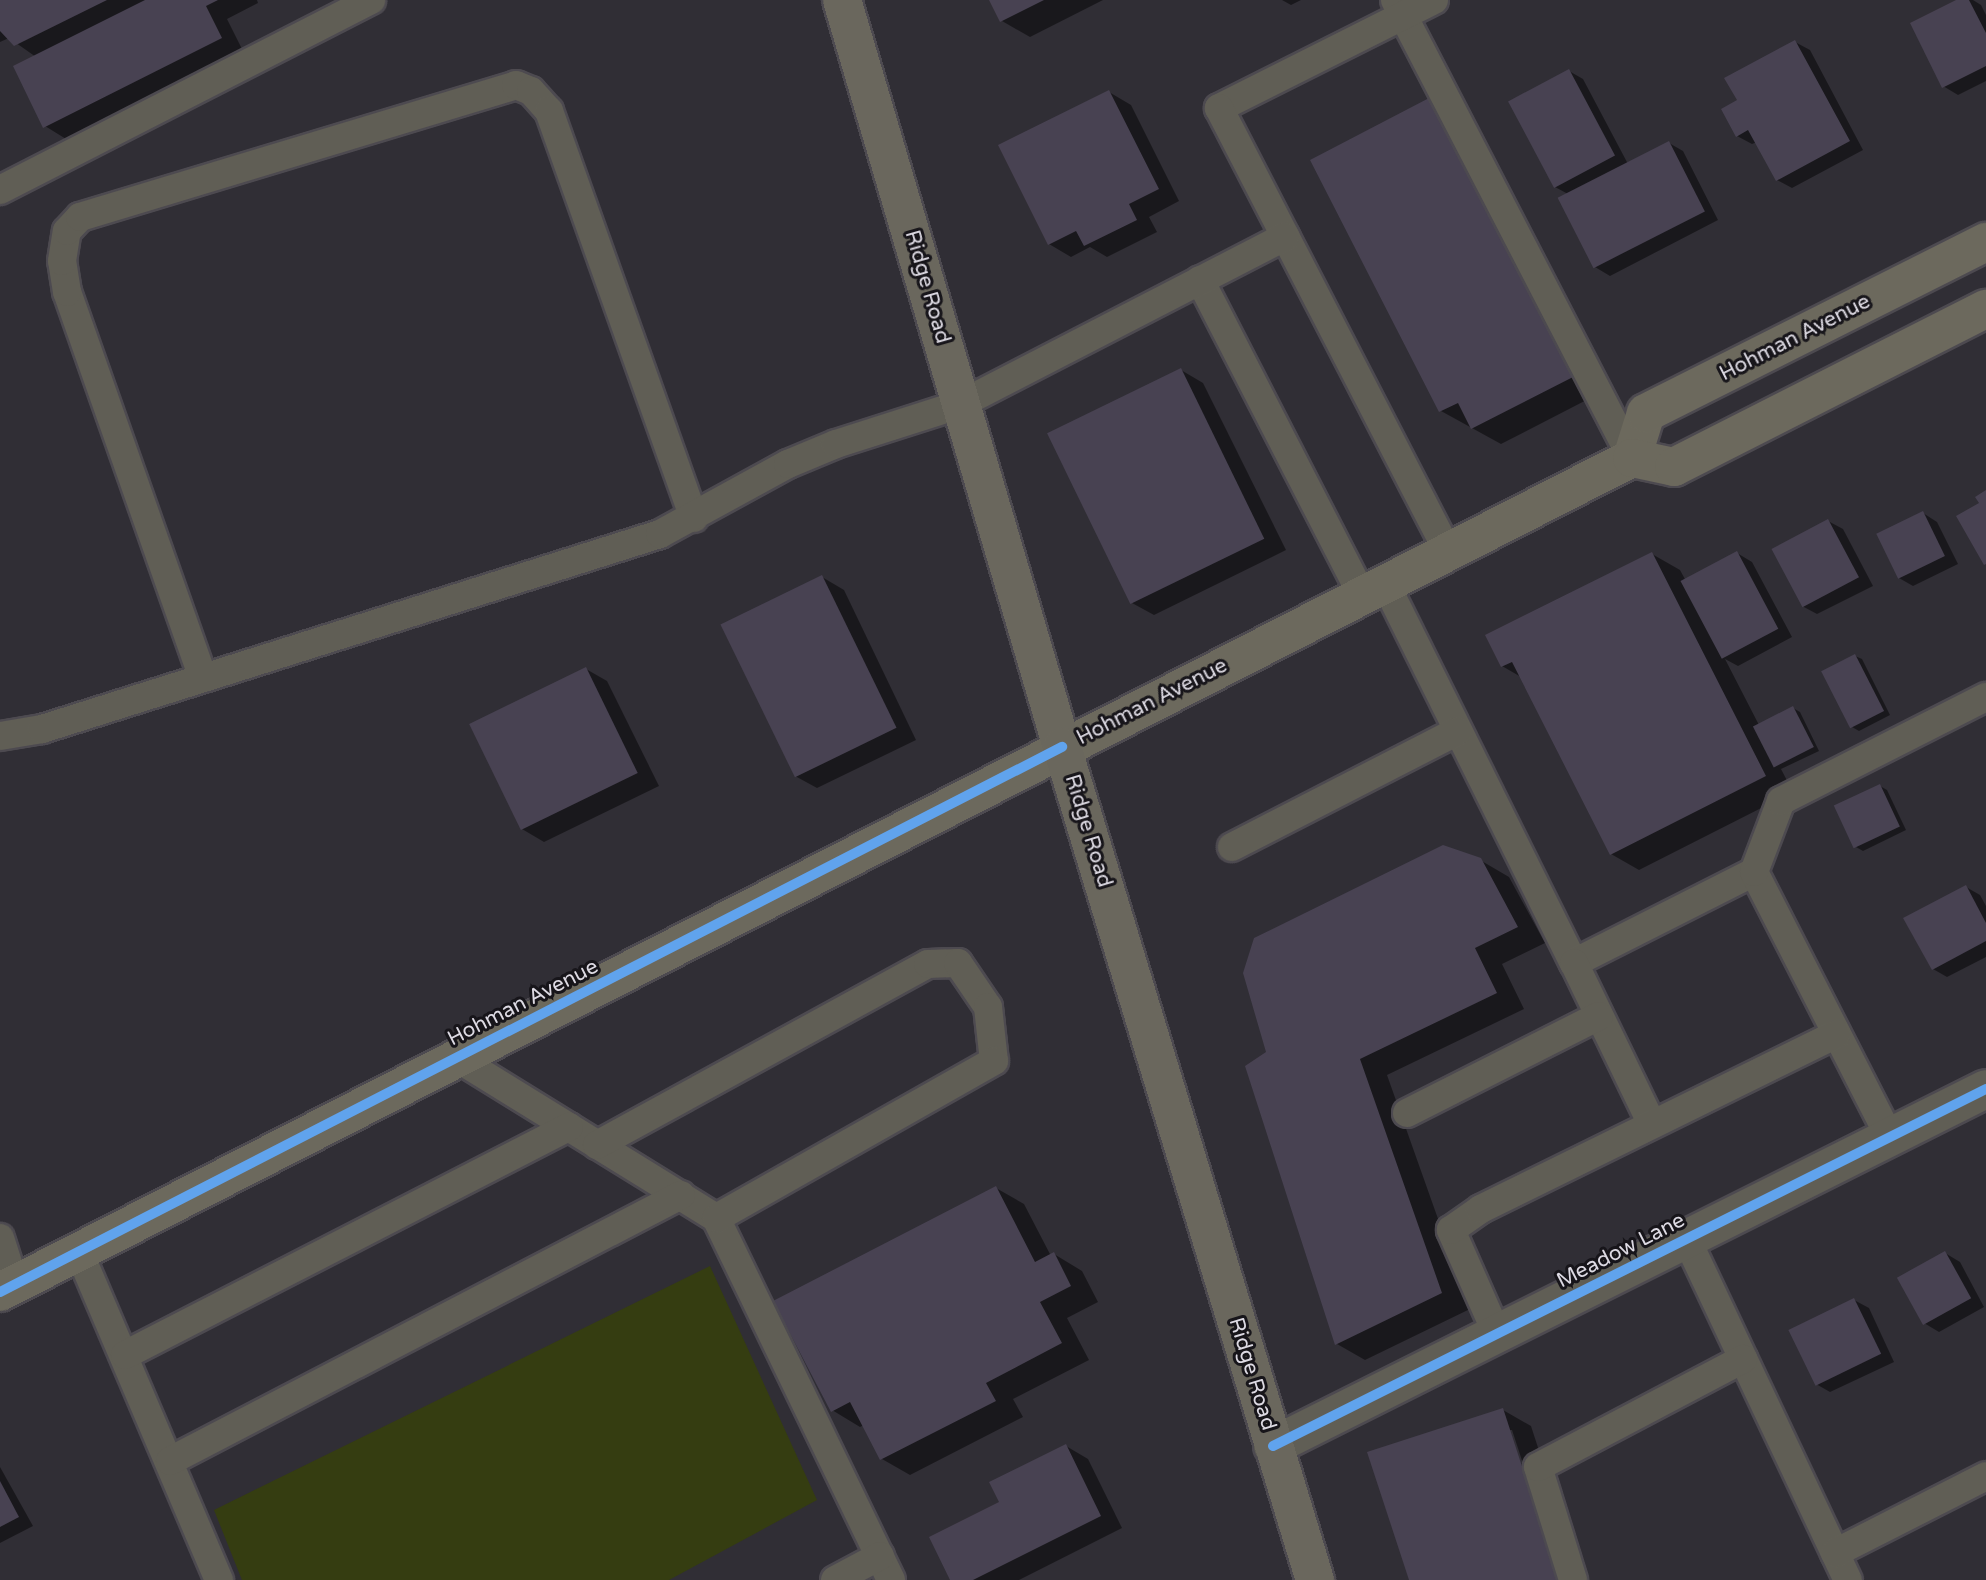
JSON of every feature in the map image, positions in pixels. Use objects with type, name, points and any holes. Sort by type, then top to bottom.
[{"type":"main road","name":"Ridge Road","points":[[842,0],[1062,747],[1273,1446],[1308,1578]]},
{"type":"main road","name":"Hohman Avenue","points":[[7,1289],[1062,747],[1632,458],[1646,413],[1986,242]]},
{"type":"main road","points":[[1632,458],[1674,467],[1986,309]]},
{"type":"street","name":"Meadow Lane","points":[[1273,1446],[1986,1089]]},
{"type":"lane","points":[[0,190],[371,0]]},
{"type":"lane","points":[[1434,0],[1399,8],[1219,108],[1448,551]]},
{"type":"lane","points":[[1399,8],[1632,458]]},
{"type":"lane","points":[[203,678],[67,292],[62,261],[67,231],[80,217],[516,85],[531,91],[549,111],[694,518]]},
{"type":"lane","points":[[0,736],[42,729],[660,534],[694,518],[742,487],[788,464],[836,444],[961,404],[1285,237]]},
{"type":"lane","points":[[1200,280],[1373,589],[1458,731],[1652,1125]]},
{"type":"lane","points":[[1574,963],[1754,872],[1781,801],[1986,697]]},
{"type":"lane","points":[[1232,847],[1458,731]]},
{"type":"lane","points":[[1754,872],[1890,1138]]},
{"type":"lane","points":[[597,1145],[928,964],[958,963],[988,1007],[994,1061],[716,1218]]},
{"type":"lane","points":[[1407,1113],[1600,1016]]},
{"type":"lane","points":[[1497,1335],[1451,1230],[1481,1209],[1836,1034]]},
{"type":"lane","points":[[457,1058],[716,1218],[886,1568],[835,1580]]},
{"type":"lane","points":[[125,1355],[569,1127]]},
{"type":"lane","points":[[170,1461],[681,1195]]},
{"type":"lane","points":[[0,1238],[7,1289]]},
{"type":"lane","points":[[1687,1240],[1847,1580]]},
{"type":"lane","points":[[79,1252],[219,1580]]},
{"type":"lane","points":[[1573,1580],[1538,1467],[1743,1359]]},
{"type":"lane","points":[[1835,1553],[1986,1476]]},
{"type":"green space","points":[[710,1266],[817,1500],[669,1580],[242,1580],[214,1510]]},
{"type":"building","points":[[0,0],[107,0],[14,46],[0,31]]},
{"type":"building","points":[[145,0],[218,0],[206,6],[222,38],[43,128],[13,66]]},
{"type":"building","points":[[989,0],[1044,0],[1000,22]]},
{"type":"building","points":[[1956,0],[1969,0],[1986,33],[1986,66],[1942,88],[1910,23]]},
{"type":"building","points":[[1795,40],[1850,141],[1776,181],[1748,130],[1736,137],[1721,109],[1737,100],[1724,78]]},
{"type":"building","points":[[1569,69],[1615,156],[1554,188],[1508,101]]},
{"type":"building","points":[[1109,90],[1159,189],[1129,204],[1137,220],[1084,246],[1076,231],[1048,245],[998,145]]},
{"type":"building","points":[[1431,97],[1575,376],[1471,429],[1458,403],[1439,412],[1310,160]]},
{"type":"building","points":[[1669,141],[1705,211],[1593,268],[1558,198]]},
{"type":"building","points":[[1181,368],[1264,539],[1130,604],[1047,433]]},
{"type":"building","points":[[1986,490],[1984,565],[1956,516],[1979,503],[1975,497]]},
{"type":"building","points":[[1923,511],[1945,556],[1898,579],[1876,534]]},
{"type":"building","points":[[1828,519],[1859,577],[1802,607],[1771,549]]},
{"type":"building","points":[[1737,551],[1778,629],[1722,659],[1680,581]]},
{"type":"building","points":[[1652,552],[1766,776],[1610,855],[1512,662],[1501,667],[1485,635]]},
{"type":"building","points":[[822,575],[897,728],[795,777],[720,625]]},
{"type":"building","points":[[1855,654],[1884,711],[1850,728],[1821,671]]},
{"type":"building","points":[[586,667],[638,773],[521,830],[469,724]]},
{"type":"building","points":[[1793,706],[1814,747],[1774,767],[1753,726]]},
{"type":"building","points":[[1880,784],[1900,827],[1854,848],[1834,806]]},
{"type":"building","points":[[1443,845],[1481,858],[1518,927],[1475,948],[1497,993],[1360,1059],[1442,1293],[1335,1345],[1245,1066],[1266,1052],[1243,973],[1254,938]]},
{"type":"building","points":[[1966,885],[1986,923],[1986,941],[1932,970],[1903,918]]},
{"type":"building","points":[[996,1186],[1035,1262],[1054,1252],[1071,1286],[1040,1302],[1062,1343],[986,1383],[996,1401],[880,1460],[850,1402],[831,1412],[773,1301]]},
{"type":"building","points":[[1945,1251],[1971,1298],[1923,1325],[1897,1278]]},
{"type":"building","points":[[1854,1298],[1881,1354],[1816,1386],[1788,1330]]},
{"type":"building","points":[[1503,1408],[1559,1580],[1409,1580],[1367,1452]]},
{"type":"building","points":[[1066,1444],[1101,1516],[973,1580],[950,1580],[929,1537],[999,1502],[989,1482]]},
{"type":"building","points":[[0,1481],[19,1517],[0,1527]]},
{"type":"cycle path","points":[[0,1292],[1062,747]]},
{"type":"cycle path","points":[[1273,1446],[1986,1089]]}]
